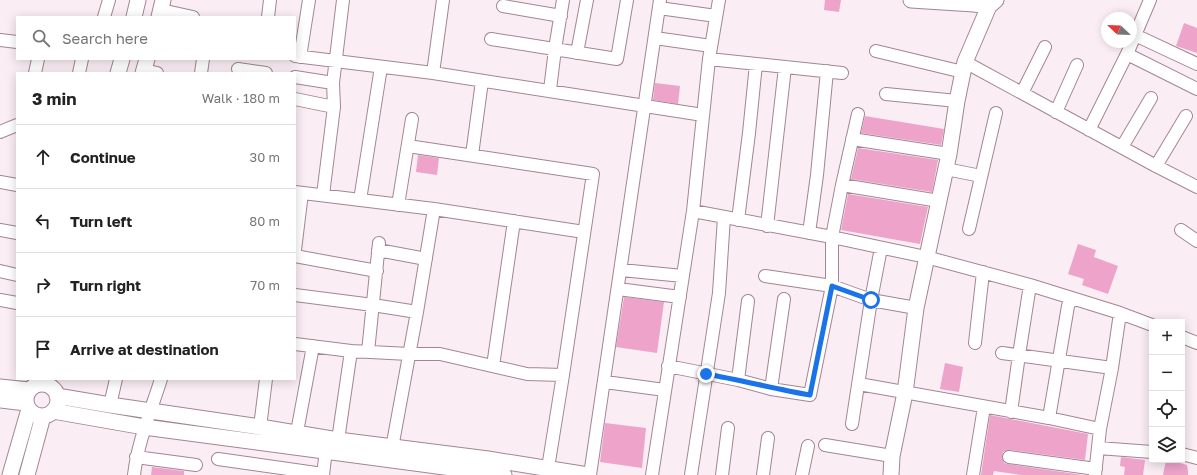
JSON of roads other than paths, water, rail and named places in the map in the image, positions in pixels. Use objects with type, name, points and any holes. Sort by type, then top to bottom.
[{"type":"street","points":[[104,16],[109,0]]},
{"type":"street","points":[[134,16],[138,0]]},
{"type":"street","points":[[268,16],[270,0]]},
{"type":"street","points":[[308,0],[297,56],[482,80],[703,115]]},
{"type":"street","points":[[324,196],[334,107],[333,83],[343,0]]},
{"type":"street","points":[[433,73],[443,0]]},
{"type":"street","points":[[550,90],[563,0]]},
{"type":"street","points":[[577,53],[587,0]]},
{"type":"street","points":[[491,39],[617,59],[627,0]]},
{"type":"street","points":[[652,475],[693,211],[709,59],[719,0]]},
{"type":"street","points":[[891,475],[892,456],[905,393],[916,308],[926,257],[948,162],[957,101],[964,67],[984,2],[911,0]]},
{"type":"street","points":[[1137,30],[1150,0]]},
{"type":"street","points":[[0,400],[32,393],[47,385],[110,406],[297,432],[331,443],[440,471],[548,468],[589,475],[605,382],[660,4],[716,16]]},
{"type":"street","points":[[503,6],[561,16]]},
{"type":"street","points":[[161,9],[189,16]]},
{"type":"street","points":[[1137,36],[1197,64]]},
{"type":"street","points":[[655,38],[711,46]]},
{"type":"street","points":[[0,40],[16,42]]},
{"type":"street","points":[[1022,94],[1045,47]]},
{"type":"street","points":[[1089,130],[1130,48]]},
{"type":"street","points":[[876,51],[964,67],[1022,94],[1197,187]]},
{"type":"street","points":[[1127,54],[1197,89]]},
{"type":"street","points":[[709,59],[842,73]]},
{"type":"street","points":[[35,72],[38,60]]},
{"type":"street","points":[[79,72],[82,60]]},
{"type":"street","points":[[118,72],[122,60]]},
{"type":"street","points":[[201,72],[203,60]]},
{"type":"street","points":[[738,220],[756,64]]},
{"type":"street","points":[[1056,112],[1077,65]]},
{"type":"street","points":[[238,67],[261,72]]},
{"type":"street","points":[[360,200],[381,67]]},
{"type":"street","points":[[767,226],[785,67]]},
{"type":"street","points":[[809,233],[817,175],[827,71]]},
{"type":"street","points":[[296,77],[333,83]]},
{"type":"street","points":[[472,155],[482,80]]},
{"type":"street","points":[[886,94],[957,101]]},
{"type":"street","points":[[1122,147],[1151,98]]},
{"type":"street","points":[[296,99],[334,107]]},
{"type":"street","points":[[968,229],[996,113]]},
{"type":"street","points":[[668,366],[738,380],[771,389],[810,395],[832,286],[832,237],[858,114]]},
{"type":"street","points":[[1156,166],[1186,116]]},
{"type":"street","points":[[398,205],[412,119]]},
{"type":"street","points":[[0,132],[16,125]]},
{"type":"street","points":[[852,138],[948,162],[982,176]]},
{"type":"street","points":[[408,146],[593,174],[548,468]]},
{"type":"street","points":[[0,182],[16,185]]},
{"type":"street","points":[[842,185],[939,200]]},
{"type":"street","points":[[296,236],[299,192],[584,232]]},
{"type":"street","points":[[392,448],[434,210]]},
{"type":"street","points":[[693,211],[832,237],[926,257],[1030,285],[1120,313],[1149,324]]},
{"type":"street","points":[[691,475],[719,293],[724,217]]},
{"type":"street","points":[[493,366],[514,222]]},
{"type":"street","points":[[0,230],[16,233]]},
{"type":"street","points":[[1181,230],[1197,241]]},
{"type":"street","points":[[368,352],[379,247],[426,259]]},
{"type":"street","points":[[852,424],[871,300],[881,248]]},
{"type":"street","points":[[296,256],[376,271]]},
{"type":"street","points":[[621,270],[683,276]]},
{"type":"street","points":[[0,271],[16,275]]},
{"type":"street","points":[[975,343],[983,272]]},
{"type":"street","points":[[765,276],[832,286],[871,300],[916,308]]},
{"type":"street","points":[[1011,412],[1018,355],[1030,285]]},
{"type":"street","points":[[618,289],[680,297]]},
{"type":"street","points":[[296,295],[417,312]]},
{"type":"street","points":[[1049,418],[1068,306],[1072,298]]},
{"type":"street","points":[[771,389],[784,299]]},
{"type":"street","points":[[0,300],[16,303]]},
{"type":"street","points":[[738,380],[748,301]]},
{"type":"street","points":[[1008,457],[1096,472],[1100,429],[1112,368],[1120,313]]},
{"type":"street","points":[[1185,338],[1197,343]]},
{"type":"street","points":[[296,344],[351,351],[440,354],[527,374],[563,375]]},
{"type":"street","points":[[297,432],[313,346]]},
{"type":"street","points":[[218,459],[323,475],[351,351]]},
{"type":"street","points":[[1002,353],[1112,368]]},
{"type":"street","points":[[110,406],[116,380]]},
{"type":"street","points":[[134,475],[136,457],[144,427],[151,411],[161,380]]},
{"type":"street","points":[[260,427],[266,380]]},
{"type":"street","points":[[605,382],[665,390]]},
{"type":"street","points":[[859,384],[1049,418],[1100,429]]},
{"type":"street","points":[[0,387],[32,393]]},
{"type":"street","points":[[27,475],[48,413],[56,407],[57,389]]},
{"type":"street","points":[[32,393],[38,415],[48,413],[301,447],[331,443],[392,448],[486,469],[504,475]]},
{"type":"street","points":[[10,475],[32,393]]},
{"type":"street","points":[[974,475],[984,407]]},
{"type":"street","points":[[722,475],[728,428]]},
{"type":"street","points":[[763,475],[768,438]]},
{"type":"street","points":[[825,445],[892,456]]},
{"type":"street","points":[[802,475],[808,446]]},
{"type":"street","points":[[1098,448],[1149,452]]},
{"type":"street","points":[[1185,455],[1197,458]]},
{"type":"street","points":[[136,457],[196,465]]}]
